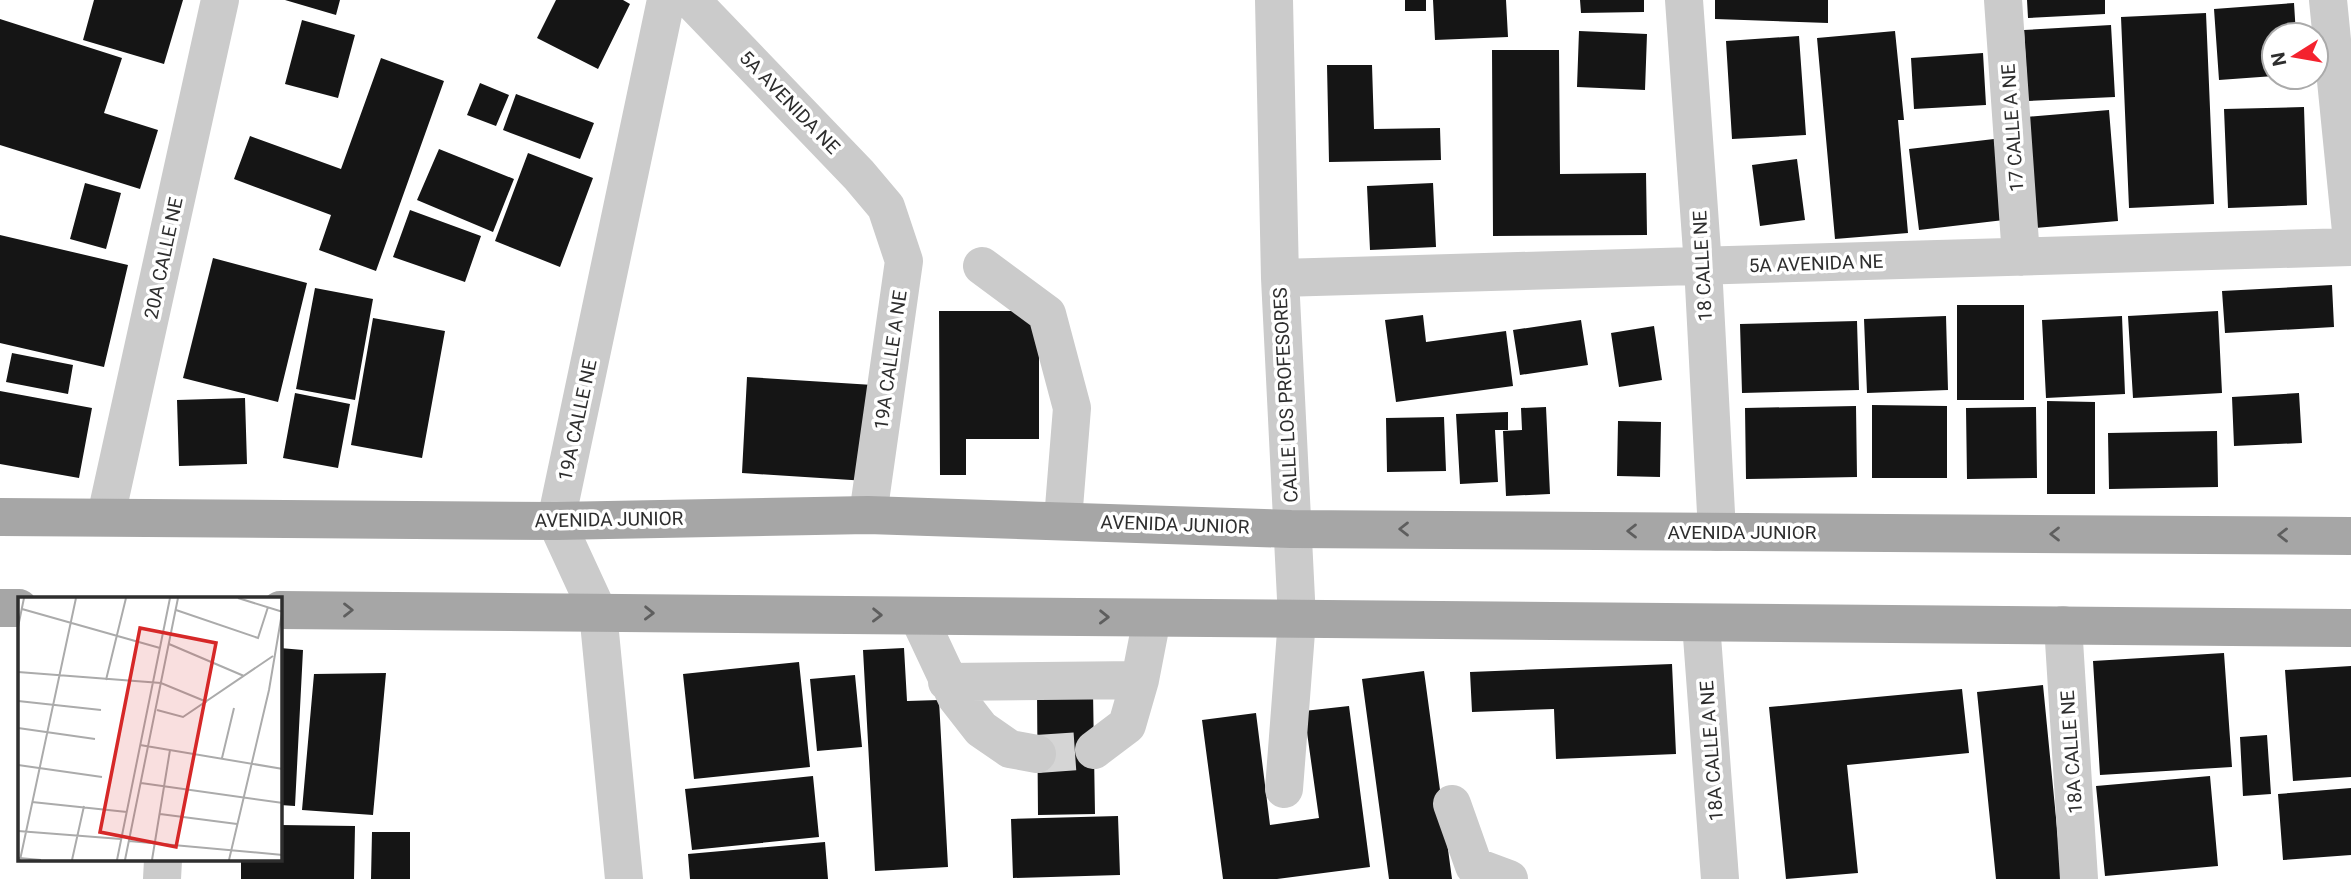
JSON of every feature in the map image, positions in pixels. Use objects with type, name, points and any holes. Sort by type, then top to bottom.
[{"type":"main road","name":"AVENIDA JUNIOR","points":[[0,517],[556,521],[868,515],[1291,529],[2351,536]]},
{"type":"main road","points":[[0,608],[18,608]]},
{"type":"main road","points":[[282,610],[2351,628]]},
{"type":"street","name":"20A CALLE NE","points":[[106,516],[220,0]]},
{"type":"street","name":"19A CALLE NE","points":[[556,521],[666,0]]},
{"type":"street","name":"5A AVENIDA NE","points":[[691,0],[859,175],[886,207]]},
{"type":"street","name":"CALLE LOS PROFESORES","points":[[1274,0],[1280,278],[1297,619],[1284,789]]},
{"type":"street","name":"18 CALLE NE","points":[[1684,0],[1703,266],[1717,531]]},
{"type":"street","name":"17 CALLE A NE","points":[[2003,0],[2021,257]]},
{"type":"street","points":[[2328,0],[2351,231]]},
{"type":"street","name":"19A CALLE A NE","points":[[868,515],[904,261],[886,207]]},
{"type":"street","name":"5A AVENIDA NE","points":[[1280,278],[2351,247]]},
{"type":"street","points":[[982,266],[1048,314],[1072,408],[1063,520]]},
{"type":"street","points":[[556,521],[598,612],[624,879]]},
{"type":"street","points":[[918,615],[947,682],[981,729],[1010,749],[1037,754]]},
{"type":"street","points":[[1094,750],[1127,725],[1140,680],[1152,618]]},
{"type":"street","name":"18A CALLE A NE","points":[[1701,623],[1720,879]]},
{"type":"street","name":"18A CALLE NE","points":[[2063,625],[2079,879]]},
{"type":"street","points":[[947,682],[1140,680]]},
{"type":"street","points":[[1452,804],[1474,866],[1509,879]]},
{"type":"building","points":[[94,0],[183,0],[164,64],[83,40]]},
{"type":"building","points":[[285,0],[340,0],[336,15]]},
{"type":"building","points":[[556,0],[623,0],[630,4],[598,69],[537,38]]},
{"type":"building","points":[[1405,0],[1426,0],[1426,11],[1405,11]]},
{"type":"building","points":[[1433,0],[1506,0],[1508,37],[1435,40]]},
{"type":"building","points":[[1580,0],[1644,0],[1644,12],[1581,13]]},
{"type":"building","points":[[1715,0],[1828,0],[1828,23],[1715,19]]},
{"type":"building","points":[[2027,0],[2105,0],[2105,14],[2028,18]]},
{"type":"building","points":[[2294,3],[2295,21],[2260,21],[2260,77],[2219,80],[2214,9]]},
{"type":"building","points":[[2206,13],[2214,204],[2129,208],[2121,17]]},
{"type":"building","points":[[0,19],[122,58],[104,113],[158,130],[140,189],[0,145]]},
{"type":"building","points":[[302,20],[355,35],[338,98],[285,84]]},
{"type":"building","points":[[2111,25],[2115,97],[2028,101],[2024,30]]},
{"type":"building","points":[[1579,31],[1647,34],[1645,90],[1577,87]]},
{"type":"building","points":[[1895,31],[1904,120],[1898,120],[1908,233],[1835,239],[1817,38]]},
{"type":"building","points":[[1799,36],[1806,135],[1732,139],[1726,41]]},
{"type":"building","points":[[1492,50],[1559,50],[1560,174],[1646,173],[1647,235],[1493,236]]},
{"type":"building","points":[[1983,53],[1986,105],[1914,109],[1911,58]]},
{"type":"building","points":[[381,58],[444,81],[376,271],[319,250],[331,215],[234,179],[250,136],[341,169]]},
{"type":"building","points":[[1327,65],[1372,65],[1374,129],[1440,128],[1441,160],[1329,162]]},
{"type":"building","points":[[480,83],[509,95],[496,126],[467,115]]},
{"type":"building","points":[[516,94],[594,123],[580,159],[503,130]]},
{"type":"building","points":[[2304,107],[2307,205],[2228,208],[2224,109]]},
{"type":"building","points":[[2109,110],[2118,221],[2035,228],[2026,117]]},
{"type":"building","points":[[1994,139],[2004,220],[1919,230],[1909,149]]},
{"type":"building","points":[[439,149],[514,179],[493,232],[417,200]]},
{"type":"building","points":[[528,153],[593,178],[560,267],[495,241]]},
{"type":"building","points":[[1797,159],[1805,220],[1760,226],[1752,165]]},
{"type":"building","points":[[85,183],[121,193],[106,249],[70,239]]},
{"type":"building","points":[[1433,183],[1436,247],[1370,250],[1367,186]]},
{"type":"building","points":[[410,210],[481,236],[465,282],[393,257]]},
{"type":"building","points":[[0,235],[128,265],[104,367],[0,343]]},
{"type":"building","points":[[213,258],[307,283],[278,402],[183,378]]},
{"type":"building","points":[[2332,285],[2334,327],[2225,333],[2222,291]]},
{"type":"building","points":[[315,288],[373,299],[355,400],[296,389]]},
{"type":"building","points":[[1957,305],[2024,305],[2024,400],[1957,400]]},
{"type":"building","points":[[939,311],[1039,311],[1039,439],[966,439],[966,475],[940,475]]},
{"type":"building","points":[[2218,311],[2222,393],[2133,398],[2128,316]]},
{"type":"building","points":[[1423,315],[1426,342],[1506,331],[1513,386],[1396,402],[1385,320]]},
{"type":"building","points":[[1946,316],[1948,390],[1867,393],[1864,319]]},
{"type":"building","points":[[2122,316],[2125,394],[2046,398],[2042,320]]},
{"type":"building","points":[[373,318],[445,331],[422,458],[351,445]]},
{"type":"building","points":[[1581,320],[1588,365],[1520,375],[1513,330]]},
{"type":"building","points":[[1857,321],[1859,390],[1742,393],[1740,324]]},
{"type":"building","points":[[1654,326],[1662,380],[1619,387],[1611,333]]},
{"type":"building","points":[[12,353],[73,365],[68,394],[6,382]]},
{"type":"building","points":[[747,377],[873,385],[867,481],[742,473]]},
{"type":"building","points":[[0,391],[92,408],[79,478],[0,464]]},
{"type":"building","points":[[295,393],[350,404],[338,468],[283,458]]},
{"type":"building","points":[[2299,393],[2302,443],[2234,446],[2232,397]]},
{"type":"building","points":[[245,398],[247,464],[179,466],[177,400]]},
{"type":"building","points":[[2047,401],[2095,402],[2095,494],[2047,494]]},
{"type":"building","points":[[1872,405],[1947,406],[1947,478],[1872,478]]},
{"type":"building","points":[[1856,406],[1857,477],[1746,479],[1745,408]]},
{"type":"building","points":[[1546,407],[1550,494],[1506,496],[1503,431],[1522,430],[1521,408]]},
{"type":"building","points":[[2036,407],[2037,478],[1967,479],[1966,408]]},
{"type":"building","points":[[1508,412],[1508,430],[1495,430],[1498,482],[1460,484],[1456,414]]},
{"type":"building","points":[[1444,417],[1446,471],[1387,472],[1386,418]]},
{"type":"building","points":[[1618,421],[1661,422],[1660,477],[1617,476]]},
{"type":"building","points":[[2217,431],[2218,487],[2109,489],[2108,433]]},
{"type":"building","points":[[282,648],[303,650],[295,806],[282,805]]},
{"type":"building","points":[[904,648],[907,701],[939,700],[948,867],[875,871],[863,650]]},
{"type":"building","points":[[2224,653],[2232,767],[2100,775],[2093,661]]},
{"type":"building","points":[[799,662],[810,767],[694,779],[683,674]]},
{"type":"building","points":[[1672,664],[1676,754],[1556,759],[1554,709],[1472,712],[1470,672]]},
{"type":"building","points":[[2351,666],[2351,777],[2293,781],[2285,670]]},
{"type":"building","points":[[1424,671],[1452,879],[1389,879],[1362,679]]},
{"type":"building","points":[[386,673],[373,815],[302,810],[314,674]]},
{"type":"building","points":[[855,675],[862,747],[817,751],[810,679]]},
{"type":"building","points":[[2043,685],[2062,879],[1996,879],[1977,692]]},
{"type":"building","points":[[1962,689],[1969,753],[1847,765],[1858,873],[1786,879],[1769,707]]},
{"type":"building","points":[[1093,691],[1095,814],[1038,815],[1037,692]]},
{"type":"building","points":[[1349,706],[1370,867],[1277,879],[1223,879],[1202,720],[1256,713],[1270,825],[1319,818],[1304,711]]},
{"type":"building","points":[[2267,735],[2271,794],[2243,796],[2240,737]]},
{"type":"building","points":[[813,776],[819,837],[692,850],[685,789]]},
{"type":"building","points":[[2210,776],[2218,866],[2105,876],[2096,786]]},
{"type":"building","points":[[2351,788],[2351,855],[2283,860],[2278,794]]},
{"type":"building","points":[[1118,816],[1120,875],[1013,878],[1011,819]]},
{"type":"building","points":[[282,825],[355,826],[354,879],[241,879],[241,862],[282,862]]},
{"type":"building","points":[[372,832],[410,832],[410,879],[371,879]]},
{"type":"building","points":[[825,842],[828,879],[690,879],[688,854]]},
{"type":"tunnel","points":[[1037,754],[1094,750]]}]
